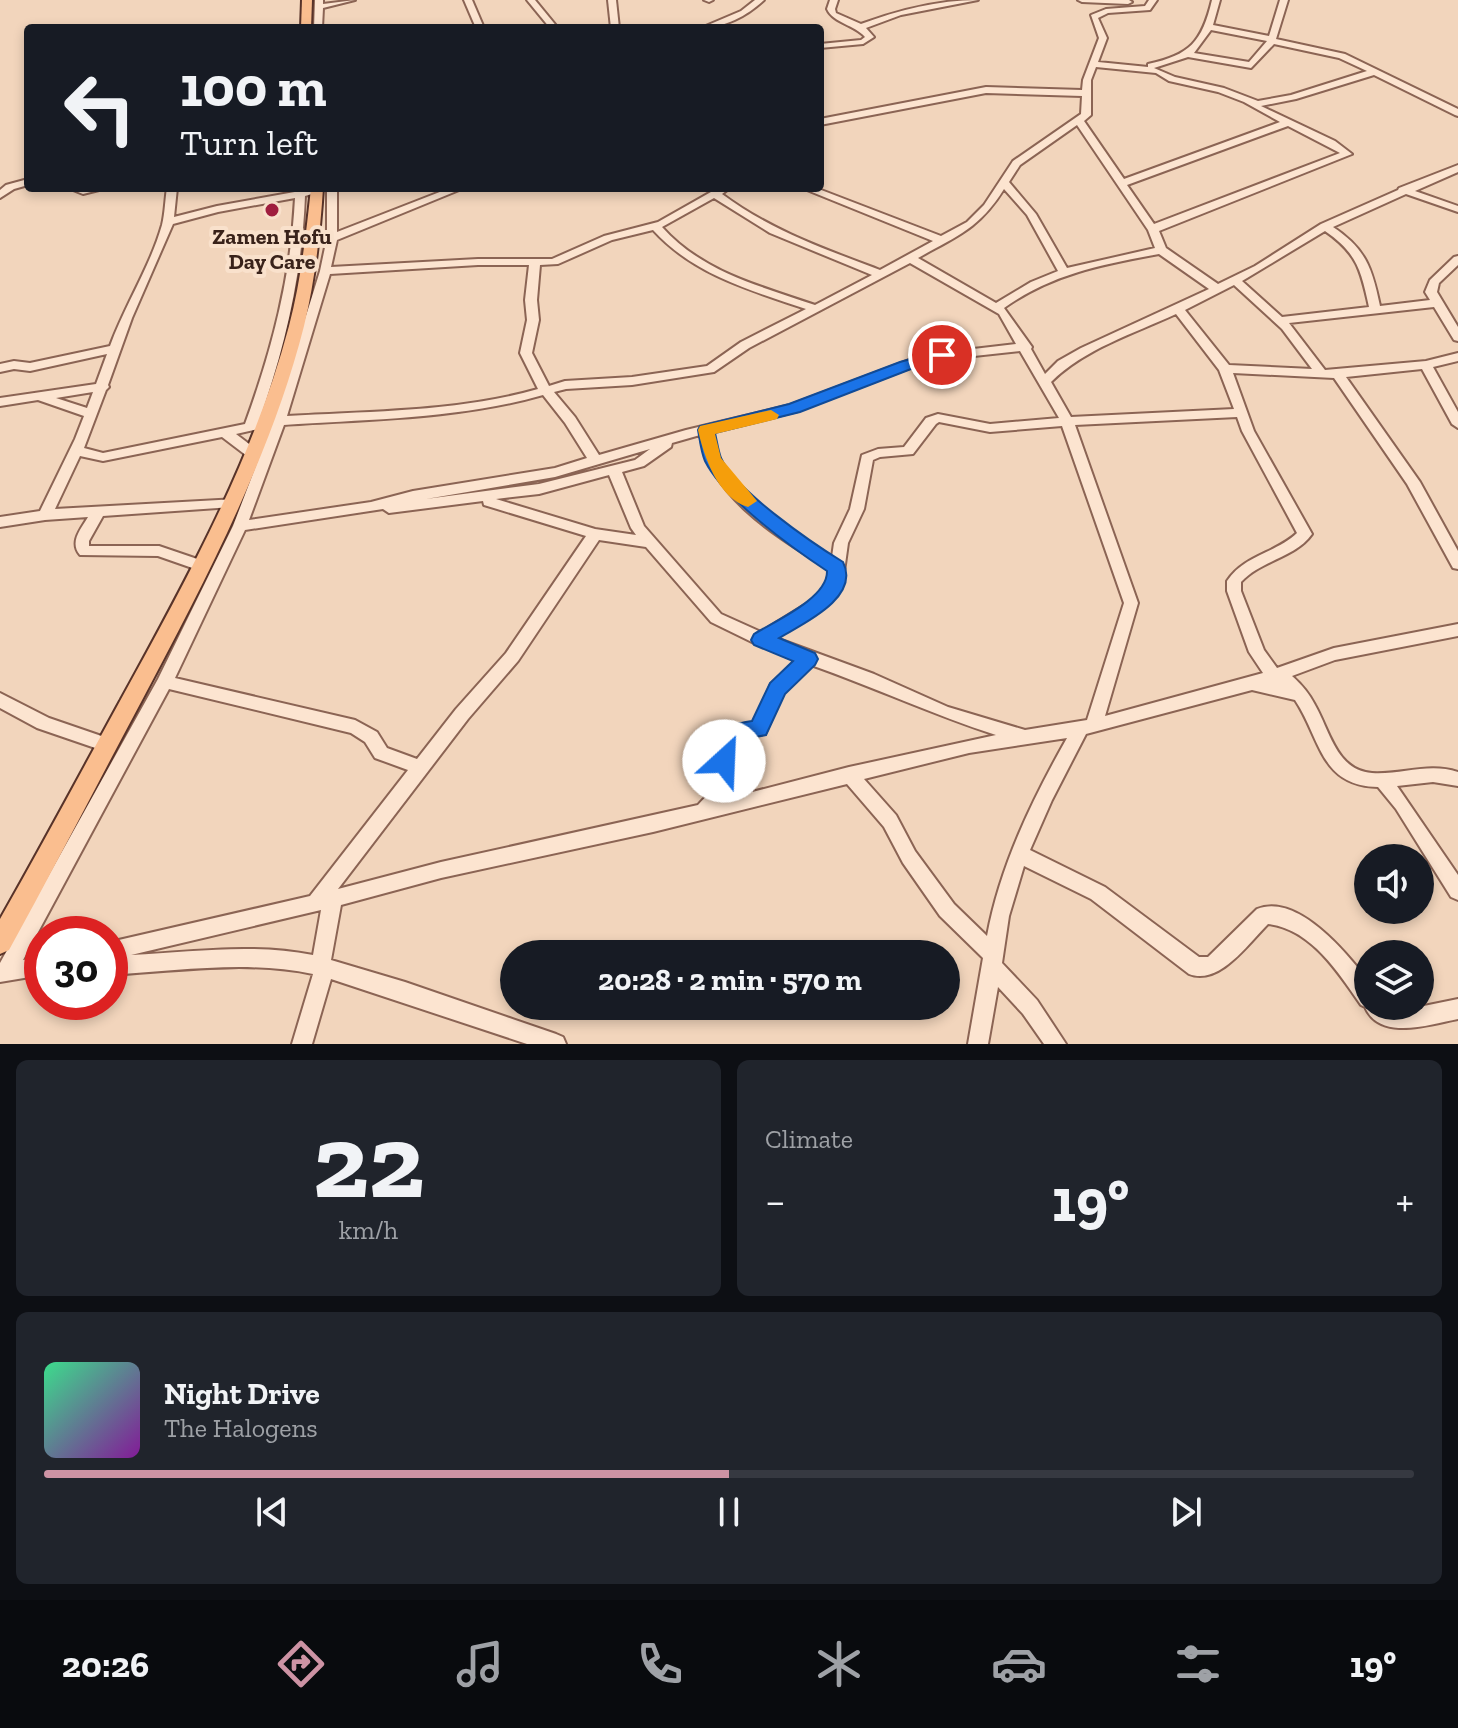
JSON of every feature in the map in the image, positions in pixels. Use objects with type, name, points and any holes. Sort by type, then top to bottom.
[{"type":"main road","points":[[306,24],[307,0]]},
{"type":"main road","points":[[0,942],[107,745],[232,502],[264,424],[302,303],[316,192]]},
{"type":"street","points":[[318,24],[318,3],[351,0]]},
{"type":"street","points":[[468,0],[478,24]]},
{"type":"street","points":[[531,0],[551,24]]},
{"type":"street","points":[[612,0],[615,24]]},
{"type":"street","points":[[715,24],[744,13],[760,0]]},
{"type":"street","points":[[824,46],[867,41],[870,37],[861,27],[833,14],[834,0]]},
{"type":"street","points":[[919,0],[937,6]]},
{"type":"street","points":[[861,27],[880,18],[974,0]]},
{"type":"street","points":[[1082,0],[1153,2]]},
{"type":"street","points":[[1142,67],[1175,62],[1189,55],[1208,27],[1216,0]]},
{"type":"street","points":[[1189,55],[1249,66],[1267,50],[1284,0]]},
{"type":"street","points":[[67,468],[94,457],[264,424],[466,408],[502,403],[565,385],[632,381],[710,369],[728,355],[943,241],[979,216],[1016,163],[1086,115],[1087,80],[1103,38],[1094,17],[1106,11],[1147,8],[1153,2]]},
{"type":"street","points":[[1208,27],[1337,54],[1458,113]]},
{"type":"street","points":[[1093,64],[1142,67],[1163,72],[1172,79],[1221,90],[1340,146],[1347,154],[1153,230]]},
{"type":"street","points":[[1248,102],[1270,103],[1374,72]]},
{"type":"street","points":[[824,121],[986,90],[1087,93]]},
{"type":"street","points":[[1079,121],[1153,230],[1161,250],[1217,289]]},
{"type":"street","points":[[1120,184],[1286,123]]},
{"type":"street","points":[[1044,382],[1062,364],[1085,351],[1178,309],[1276,259],[1325,226],[1458,168]]},
{"type":"street","points":[[1003,181],[1026,207],[1063,270]]},
{"type":"street","points":[[2,191],[24,183]]},
{"type":"street","points":[[1403,190],[1458,209]]},
{"type":"street","points":[[45,515],[77,451],[168,222],[172,192]]},
{"type":"street","points":[[168,222],[217,209],[310,192]]},
{"type":"street","points":[[3,973],[165,682],[240,526],[264,424],[325,271],[332,238],[316,192]]},
{"type":"street","points":[[332,238],[449,192]]},
{"type":"street","points":[[325,271],[478,262],[535,264],[562,260],[608,238],[656,227],[718,192]]},
{"type":"street","points":[[721,192],[741,215],[772,233],[879,274]]},
{"type":"street","points":[[817,192],[943,241]]},
{"type":"street","points":[[1325,226],[1356,249],[1368,278],[1375,309]]},
{"type":"street","points":[[656,227],[671,246],[702,265],[814,308]]},
{"type":"street","points":[[997,308],[1012,295],[1063,270],[1161,250]]},
{"type":"street","points":[[909,258],[1003,312],[1026,347],[1067,421],[1131,603],[1087,727],[1066,755],[1021,855],[1000,915],[978,1044]]},
{"type":"street","points":[[1458,259],[1431,286],[1437,303],[1458,337]]},
{"type":"street","points":[[535,264],[531,300],[533,320],[526,353],[545,390],[570,420],[596,461]]},
{"type":"street","points":[[1235,280],[1279,321],[1321,373]]},
{"type":"street","points":[[1279,321],[1437,303]]},
{"type":"street","points":[[1178,309],[1225,369],[1240,413],[1305,534],[1299,541],[1257,560],[1234,581],[1234,591],[1257,652],[1278,676],[1301,695],[1341,768],[1362,779],[1443,776],[1458,779]]},
{"type":"street","points":[[240,526],[371,507],[413,496],[555,472],[794,408],[926,358],[1026,347]]},
{"type":"street","points":[[0,368],[14,365],[30,367],[116,348]]},
{"type":"street","points":[[1225,369],[1338,374],[1426,365],[1458,357]]},
{"type":"street","points":[[1426,365],[1455,418]]},
{"type":"street","points":[[1338,374],[1413,482],[1458,564]]},
{"type":"street","points":[[0,402],[103,387]]},
{"type":"street","points":[[38,396],[92,414]]},
{"type":"street","points":[[761,640],[828,596],[835,586],[841,543],[857,509],[865,462],[870,456],[908,451],[931,421],[938,418],[990,428],[1240,413]]},
{"type":"street","points":[[706,430],[713,459],[733,487],[811,551],[837,567]]},
{"type":"street","points":[[226,433],[252,453]]},
{"type":"street","points":[[371,507],[410,507],[539,489],[639,463],[672,439]]},
{"type":"street","points":[[77,451],[94,457]]},
{"type":"street","points":[[614,470],[631,517],[648,542],[716,618],[761,640],[868,679],[972,722],[1026,737]]},
{"type":"street","points":[[477,499],[595,534],[648,542]]},
{"type":"street","points":[[0,522],[45,515],[232,502]]},
{"type":"street","points":[[98,512],[82,541],[85,551],[159,551],[201,566]]},
{"type":"street","points":[[302,1044],[322,967],[324,901],[462,714],[517,651],[595,534]]},
{"type":"street","points":[[128,947],[969,746],[1087,727],[1252,684],[1334,654],[1458,630]]},
{"type":"street","points":[[704,811],[725,784],[728,774],[722,750],[723,739],[730,733],[759,729],[777,689],[808,659]]},
{"type":"street","points":[[165,682],[355,727],[374,741],[381,753],[422,768]]},
{"type":"street","points":[[1252,684],[1301,695]]},
{"type":"street","points":[[0,700],[43,723],[107,745]]},
{"type":"street","points":[[969,746],[972,722]]},
{"type":"street","points":[[1044,735],[1066,755]]},
{"type":"street","points":[[849,774],[890,821],[914,864],[947,910],[1030,1007],[1056,1044]]},
{"type":"street","points":[[1382,780],[1409,814],[1458,891]]},
{"type":"street","points":[[1021,855],[1098,893],[1196,967],[1212,966],[1264,915],[1290,919],[1341,958],[1354,977]]},
{"type":"street","points":[[128,965],[254,957],[322,967],[525,1031],[556,1044]]},
{"type":"street","points":[[3,973],[24,969]]},
{"type":"street","points":[[1434,1014],[1458,1009]]},
{"type":"slow traffic","points":[[748,501],[720,471],[713,459],[706,430],[771,415]]},
{"type":"place","name":"Zamen Hofu Day Care","points":[[272,210]]},
{"type":"route","points":[[724,761],[723,739],[737,731],[759,729],[774,693],[808,659],[761,640],[828,596],[835,586],[837,567],[811,551],[733,487],[713,459],[706,430],[794,408],[905,365],[942,355]]}]
